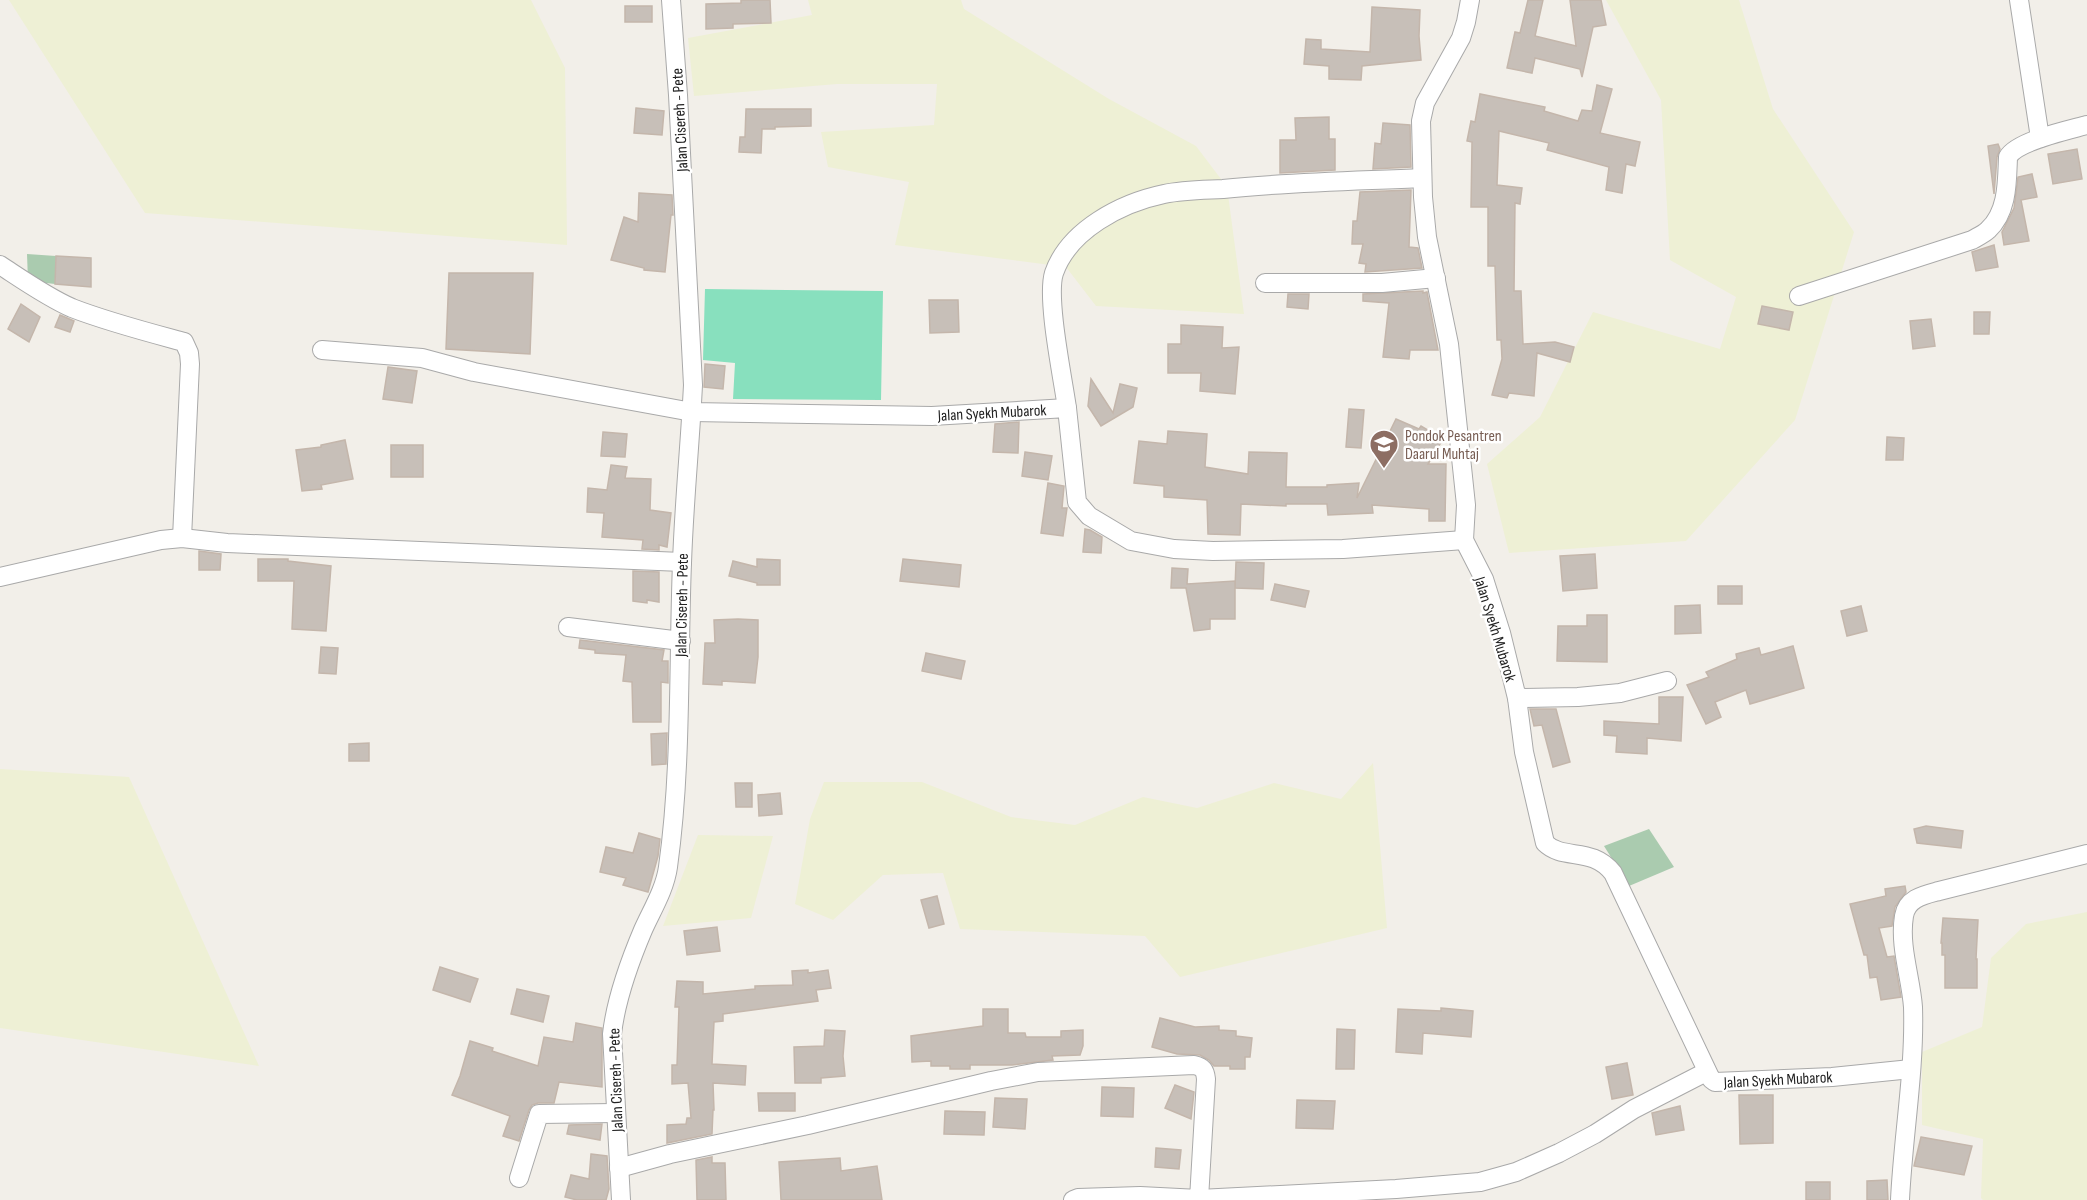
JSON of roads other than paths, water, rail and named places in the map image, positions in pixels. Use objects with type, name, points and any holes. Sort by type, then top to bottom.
[{"type":"street","name":"Jalan Cisereh - Pete","points":[[621,1200],[612,1043],[615,1008],[639,939],[668,870],[675,802],[682,562],[692,412],[693,386],[671,0]]},
{"type":"street","points":[[1464,540],[1466,505],[1449,344],[1427,237],[1422,178],[1421,122],[1425,103],[1461,38],[1470,0]]},
{"type":"street","points":[[2019,0],[2040,138]]},
{"type":"street","points":[[1799,296],[1972,240],[1988,230],[1997,219],[2003,204],[2008,157],[2011,152],[2040,138],[2087,125]]},
{"type":"street","points":[[1067,408],[1051,298],[1053,274],[1065,251],[1078,237],[1100,220],[1128,205],[1164,194],[1256,186],[1422,178]]},
{"type":"street","points":[[0,265],[34,288],[72,308],[184,342],[189,353],[190,364],[182,538]]},
{"type":"street","points":[[1265,283],[1382,283],[1436,278]]},
{"type":"street","name":"Jalan Syekh Mubarok","points":[[322,350],[422,358],[474,372],[692,412],[932,416],[1067,408],[1077,502],[1089,516],[1131,541],[1174,549],[1213,551],[1343,549],[1464,540],[1484,579],[1501,633],[1517,698],[1524,752],[1545,843],[1551,848],[1600,860],[1613,873],[1706,1072],[1715,1082],[1832,1077],[1911,1069]]},
{"type":"street","points":[[0,577],[161,540],[182,538],[263,545],[682,562]]},
{"type":"street","points":[[568,627],[681,641]]},
{"type":"street","points":[[1517,698],[1620,693],[1667,681]]},
{"type":"street","points":[[1899,1200],[1911,1069],[1913,1008],[1904,941],[1904,915],[1908,906],[1915,898],[1939,891],[2087,854]]},
{"type":"street","points":[[620,1168],[670,1154],[808,1125],[1015,1076],[1038,1072],[1194,1065],[1200,1066],[1205,1071],[1206,1079],[1199,1199]]},
{"type":"street","points":[[1072,1200],[1140,1196],[1199,1199],[1396,1189],[1480,1182],[1516,1172],[1559,1153],[1595,1134],[1634,1109],[1706,1072]]},
{"type":"street","points":[[519,1178],[539,1114],[615,1113]]},
{"type":"place","name":"Pondok Pesantren Daarul Muhtaj","points":[[1384,470]]}]
